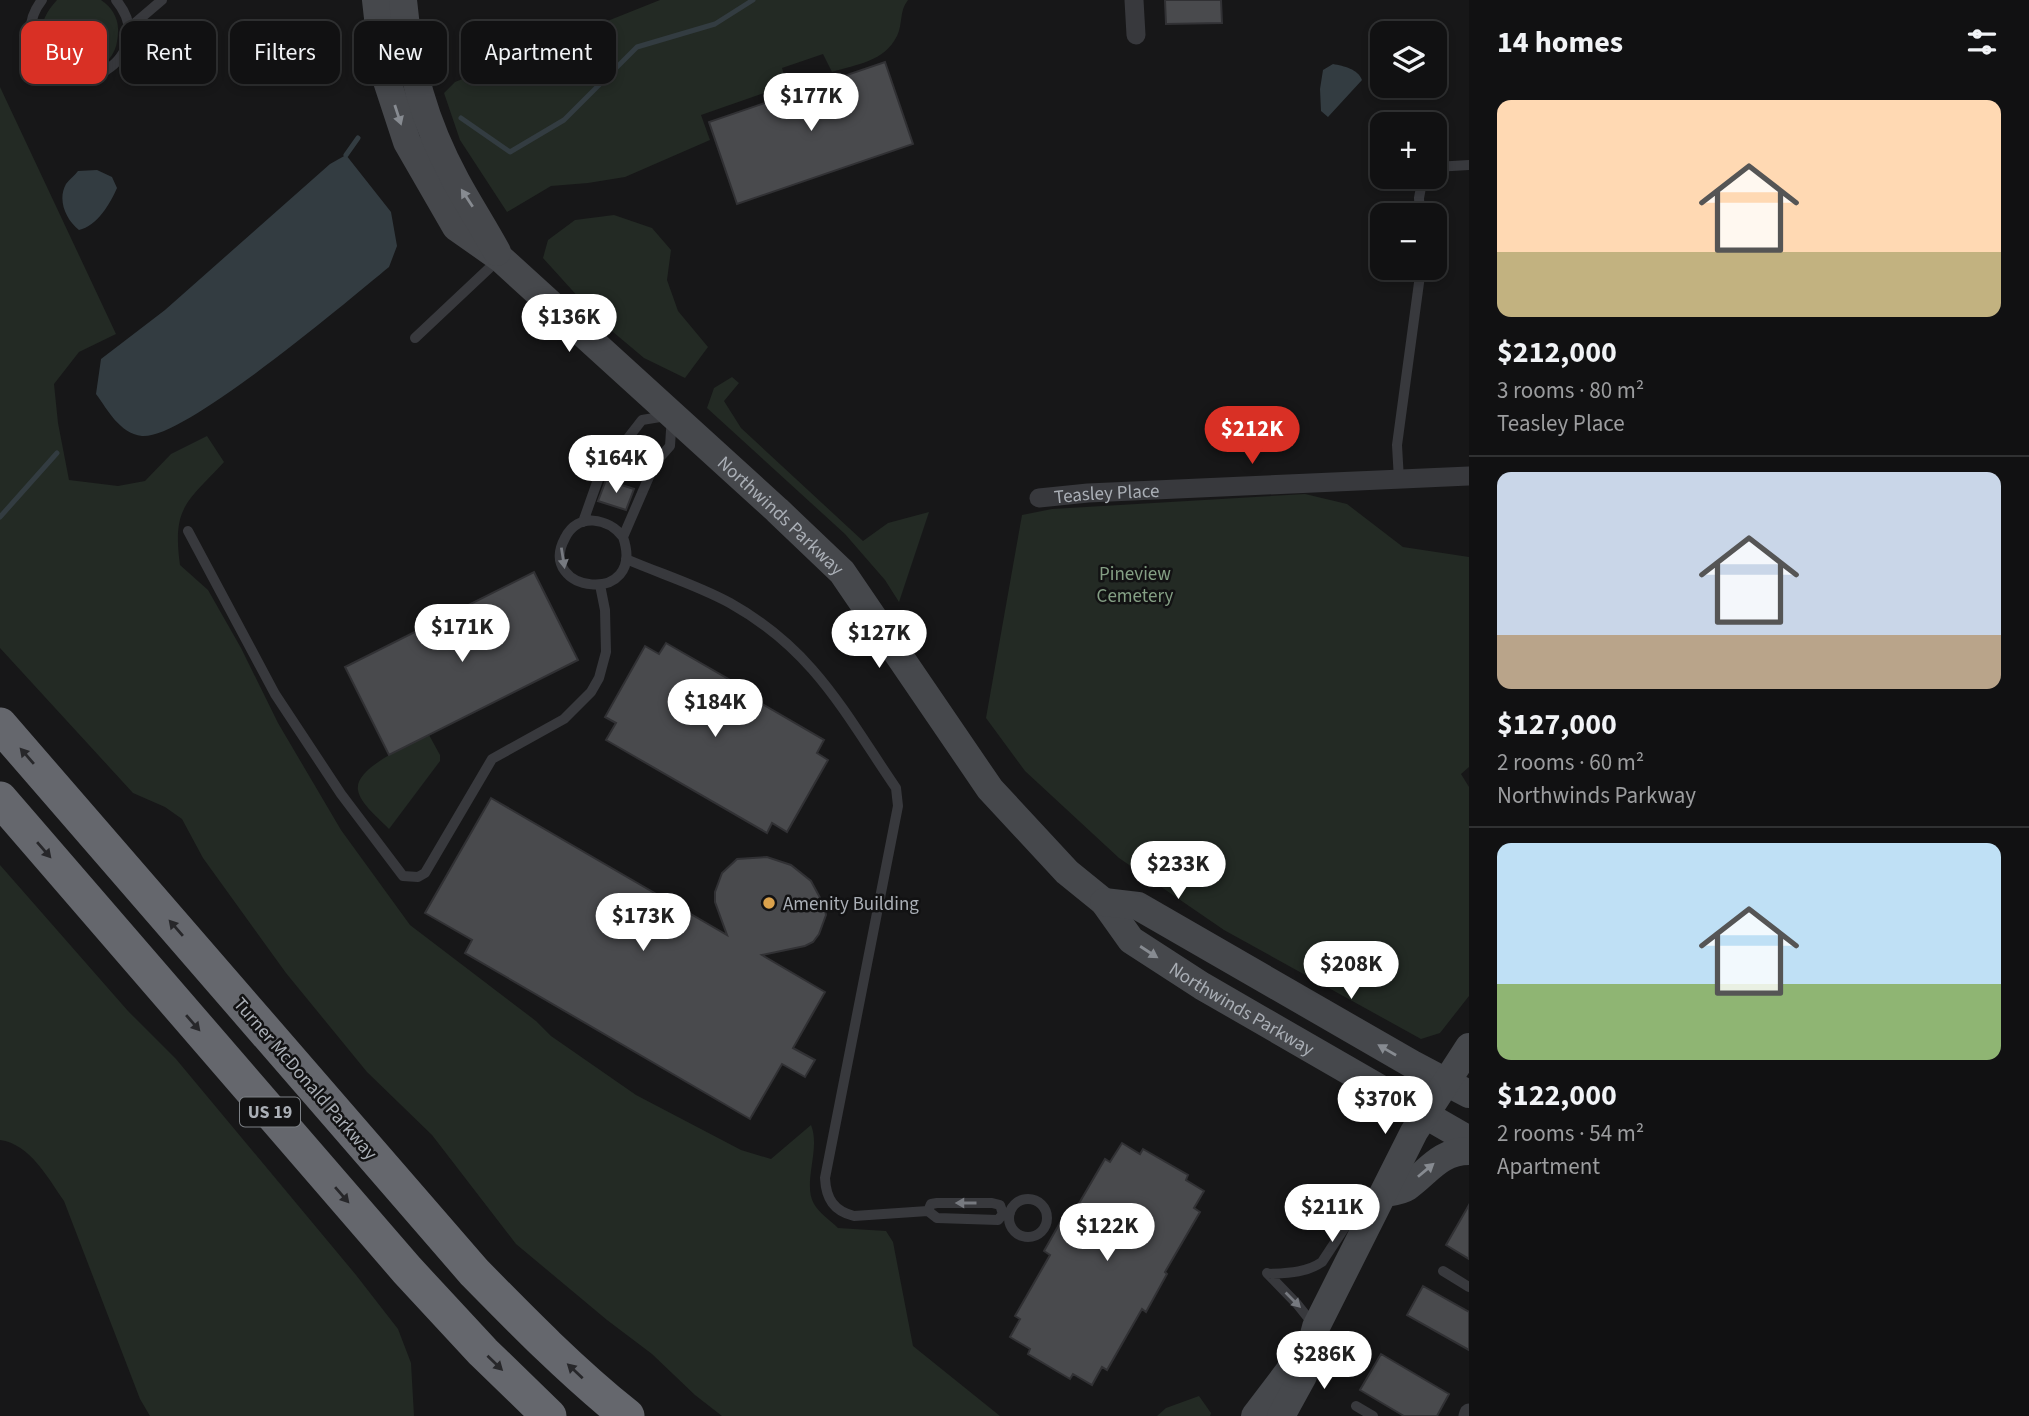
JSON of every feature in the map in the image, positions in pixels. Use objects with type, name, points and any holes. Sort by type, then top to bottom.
[{"type":"highway","name":"Turner McDonald Parkway","points":[[0,725],[474,1272],[540,1339],[627,1416]]},
{"type":"highway","name":"US 19","points":[[1,801],[445,1313],[549,1416]]},
{"type":"street","name":"Northwinds Parkway","points":[[376,0],[384,72],[407,142],[456,227],[500,258],[842,572],[990,789],[1067,872],[1104,902],[1131,940],[1202,986],[1469,1140]]},
{"type":"street","name":"Northwinds Parkway","points":[[403,0],[411,66],[432,131],[457,183],[500,258]]},
{"type":"street","points":[[1134,0],[1136,35]]},
{"type":"street","name":"Teasley Place","points":[[1039,498],[1088,493],[1469,476]]},
{"type":"street","name":"Northwinds Parkway","points":[[1104,902],[1138,906],[1458,1088]]},
{"type":"street","points":[[1255,1416],[1313,1335],[1414,1132],[1425,1116],[1458,1088],[1469,1047]]},
{"type":"street","points":[[1387,1188],[1406,1188],[1428,1167],[1445,1156],[1456,1151],[1469,1151]]},
{"type":"street","points":[[1281,1416],[1303,1376],[1313,1335]]},
{"type":"lane","points":[[116,0],[126,21]]},
{"type":"lane","points":[[137,21],[162,0]]},
{"type":"lane","points":[[37,2],[30,36],[34,51],[42,64],[54,73],[68,79],[83,80],[110,69],[121,55]]},
{"type":"lane","points":[[1447,166],[1469,165]]},
{"type":"lane","points":[[415,338],[500,258]]},
{"type":"lane","points":[[1399,480],[1397,445],[1419,280]]},
{"type":"lane","points":[[583,522],[600,474],[642,420],[672,415],[670,446],[655,463],[623,537]]},
{"type":"lane","points":[[583,522],[606,522],[616,528],[623,537],[626,559],[623,570],[615,578],[600,585],[583,585],[566,572],[561,552],[563,542],[568,532],[583,522]]},
{"type":"lane","points":[[188,531],[275,694],[341,794],[403,876],[409,877],[425,873],[492,759],[564,719],[591,692],[599,678],[606,652],[605,610],[600,585]]},
{"type":"lane","points":[[626,559],[730,603],[760,621],[793,648],[830,688],[896,788],[898,806],[827,1166],[825,1188],[831,1203],[837,1209],[854,1216],[928,1211],[937,1218],[998,1220],[1006,1213],[1000,1205],[992,1203],[937,1203],[931,1204],[928,1211]]},
{"type":"lane","points":[[1313,1335],[1297,1304],[1266,1272],[1290,1273],[1314,1268],[1322,1262],[1362,1201],[1387,1188]]},
{"type":"lane","points":[[1443,1271],[1469,1287]]},
{"type":"lane","points":[[1356,1406],[1373,1416]]},
{"type":"green space","points":[[57,0],[101,0],[111,10],[117,22],[118,32],[113,54],[107,60],[107,21],[44,21]]},
{"type":"green space","points":[[660,0],[908,0],[903,9],[897,36],[892,45],[877,57],[832,72],[823,54],[782,68],[787,85],[701,115],[710,140],[625,177],[551,186],[507,212],[460,140],[444,93],[461,80],[461,84],[616,84],[616,21],[608,21]]},
{"type":"green space","points":[[0,87],[116,334],[79,352],[54,384],[69,480],[118,486],[145,481],[171,454],[207,436],[224,462],[185,507],[178,530],[180,565],[208,590],[241,648],[278,723],[341,830],[410,925],[536,1021],[551,1036],[636,1095],[741,1150],[771,1159],[811,1125],[814,1145],[810,1186],[814,1204],[838,1228],[886,1231],[893,1242],[913,1346],[1000,1416],[722,1416],[695,1395],[652,1354],[516,1244],[432,1135],[367,1072],[286,973],[203,858],[182,819],[165,807],[133,793],[0,648]]},
{"type":"green space","points":[[614,215],[652,228],[671,250],[667,280],[678,311],[708,347],[685,378],[644,358],[600,321],[543,258],[548,240],[575,220]]},
{"type":"green space","points":[[732,377],[739,383],[724,401],[741,428],[863,541],[888,523],[929,512],[899,602],[885,580],[845,534],[707,408],[714,388]]},
{"type":"green space","name":"Pineview Cemetery","points":[[1305,494],[1347,504],[1403,547],[1469,557],[1469,767],[1461,774],[1469,787],[1469,996],[1440,1033],[1421,1039],[1224,930],[1119,858],[1025,771],[986,718],[1022,515],[1052,509]]},
{"type":"green space","points":[[429,735],[440,755],[440,761],[389,829],[362,801],[358,790],[359,781],[386,757]]},
{"type":"green space","points":[[0,865],[128,1011],[176,1059],[398,1329],[411,1363],[414,1416],[150,1416],[140,1399],[64,1201],[29,1155],[11,1143],[0,1140]]},
{"type":"green space","points":[[1199,1396],[1211,1413],[1210,1416],[1157,1416],[1166,1408]]},
{"type":"shaded area","points":[[1333,64],[1354,71],[1362,80],[1328,117],[1321,111],[1320,89],[1323,70]]},
{"type":"shaded area","points":[[346,155],[391,212],[397,246],[389,267],[267,365],[193,416],[163,431],[142,436],[121,426],[96,394],[101,359],[165,310],[330,164]]},
{"type":"shaded area","points":[[97,170],[112,177],[117,188],[97,219],[79,230],[64,209],[63,190],[78,171]]},
{"type":"building","points":[[1165,0],[1221,0],[1222,23],[1166,24]]},
{"type":"building","points":[[885,62],[913,144],[737,204],[709,122]]},
{"type":"building","points":[[606,480],[634,489],[626,510],[598,501]]},
{"type":"building","points":[[534,572],[578,660],[389,755],[345,667]]},
{"type":"building","points":[[666,643],[730,680],[728,684],[824,740],[817,753],[828,760],[787,832],[772,823],[767,833],[606,740],[616,723],[605,717],[645,646],[659,654]]},
{"type":"building","points":[[491,798],[727,935],[715,902],[715,892],[722,873],[737,859],[767,857],[791,865],[811,881],[824,905],[826,915],[819,934],[813,942],[805,946],[762,955],[825,992],[793,1048],[815,1060],[805,1077],[782,1064],[750,1119],[465,953],[472,940],[425,913]]},
{"type":"building","points":[[1122,1143],[1140,1154],[1143,1149],[1188,1175],[1186,1180],[1204,1191],[1194,1208],[1200,1212],[1165,1272],[1167,1274],[1146,1312],[1142,1309],[1107,1370],[1102,1367],[1092,1385],[1073,1374],[1070,1379],[1028,1354],[1030,1349],[1010,1337],[1020,1319],[1015,1316],[1050,1255],[1044,1251],[1065,1214],[1071,1217],[1105,1159],[1110,1162]]},
{"type":"building","points":[[1469,1205],[1469,1259],[1446,1245]]},
{"type":"building","points":[[1423,1286],[1469,1312],[1469,1350],[1407,1315]]},
{"type":"building","points":[[1381,1354],[1449,1394],[1437,1416],[1404,1416],[1360,1390]]},
{"type":"waterway","points":[[461,118],[510,152],[564,120],[637,47],[715,24],[753,0]]},
{"type":"waterway","points":[[346,155],[358,138]]},
{"type":"waterway","points":[[0,517],[57,453]]},
{"type":"place","name":"Amenity Building","points":[[769,903]]}]
